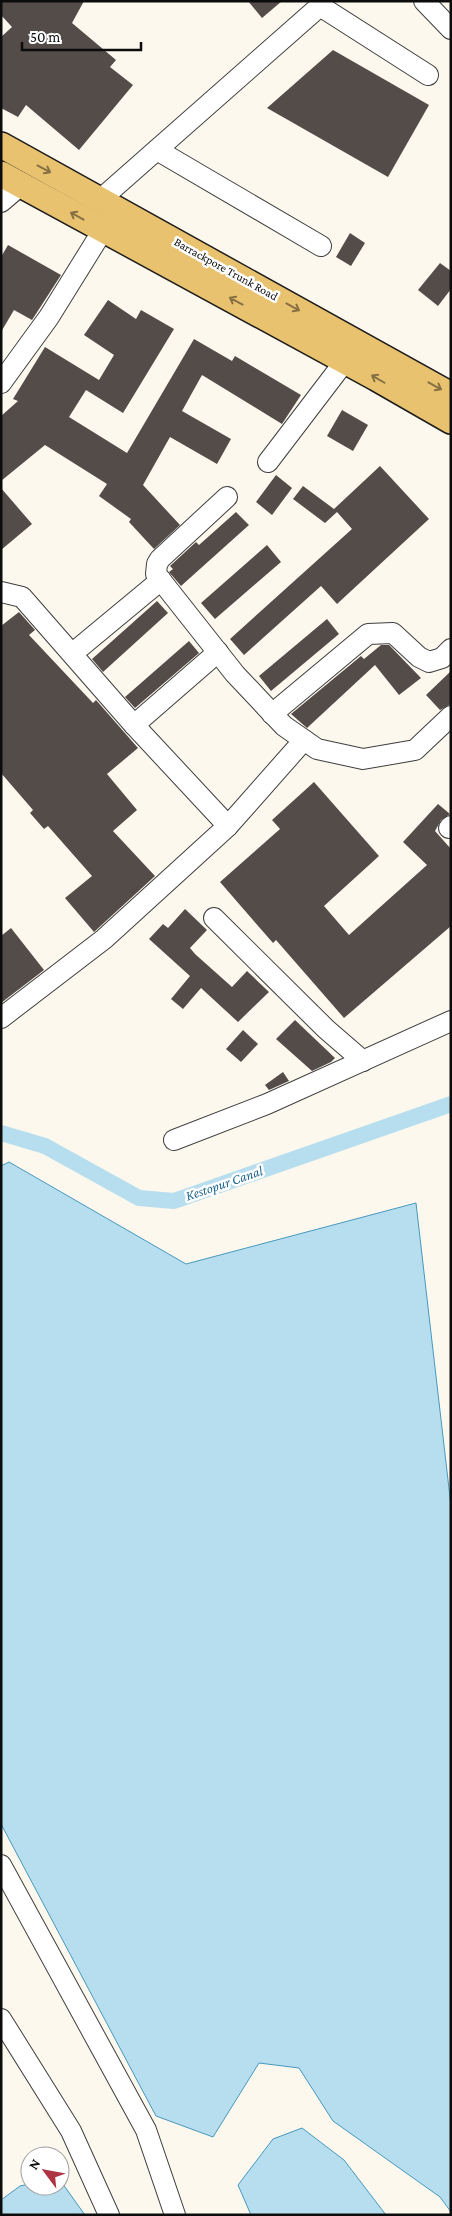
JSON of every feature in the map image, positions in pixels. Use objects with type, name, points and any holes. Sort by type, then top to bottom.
[{"type":"main road","name":"Barrackpore Trunk Road","points":[[1,145],[451,395]]},
{"type":"main road","name":"Barrackpore Trunk Road","points":[[11,179],[451,421]]},
{"type":"street","points":[[424,1],[451,29]]},
{"type":"street","points":[[101,199],[320,6],[428,75]]},
{"type":"street","points":[[158,150],[321,246]]},
{"type":"street","points":[[1,202],[11,179]]},
{"type":"street","points":[[1,383],[49,317],[102,230]]},
{"type":"street","points":[[268,462],[345,361]]},
{"type":"street","points":[[227,498],[160,558],[156,574],[218,652],[284,726],[317,749],[363,759],[415,750],[451,716]]},
{"type":"street","points":[[73,653],[162,580]]},
{"type":"street","points":[[1,592],[22,597],[73,653],[134,725],[228,826]]},
{"type":"street","points":[[272,714],[368,634],[393,633],[418,657],[429,662],[442,658],[451,650]]},
{"type":"street","points":[[134,725],[218,652]]},
{"type":"street","points":[[1,1018],[104,939],[228,826],[304,740]]},
{"type":"street","points":[[214,918],[326,1029],[363,1061]]},
{"type":"street","points":[[174,1140],[267,1104],[451,1021]]},
{"type":"street","points":[[1,1865],[146,2130],[175,2215]]},
{"type":"street","points":[[1,2018],[72,2131],[109,2215]]},
{"type":"water","points":[[9,1162],[186,1264],[416,1203],[451,1506],[451,2212],[440,2197],[333,2121],[299,2068],[259,2063],[213,2137],[156,2116],[1,1824],[1,1166]]},
{"type":"water","points":[[302,2128],[344,2160],[386,2215],[251,2215],[238,2185],[273,2139]]},
{"type":"water","points":[[20,2186],[20,2196],[70,2196],[70,2194],[85,2215],[1,2215],[1,2200]]},
{"type":"building","points":[[1,1],[84,1],[72,23],[116,60],[110,67],[133,85],[79,150],[26,105],[18,117],[1,108],[1,37],[12,27],[1,15]]},
{"type":"building","points":[[248,1],[282,1],[262,18]]},
{"type":"building","points":[[333,50],[429,105],[388,177],[267,108]]},
{"type":"building","points":[[350,233],[365,243],[351,266],[336,257]]},
{"type":"building","points":[[8,245],[61,275],[32,320],[14,310],[1,332],[1,257]]},
{"type":"building","points":[[440,263],[451,271],[451,289],[438,306],[418,290]]},
{"type":"building","points":[[108,300],[136,319],[141,310],[174,329],[123,413],[86,390],[69,417],[127,453],[194,339],[232,361],[235,356],[301,395],[282,424],[202,375],[182,411],[231,439],[217,464],[170,437],[143,485],[180,525],[154,549],[129,522],[131,519],[99,496],[107,484],[45,445],[1,481],[1,416],[18,401],[13,399],[45,347],[99,380],[114,355],[84,335]]},
{"type":"building","points":[[342,410],[368,425],[353,451],[327,436]]},
{"type":"building","points":[[380,466],[429,519],[337,604],[321,586],[244,655],[230,639],[352,529],[337,512],[325,523],[293,499],[303,486],[334,509]]},
{"type":"building","points":[[276,475],[292,488],[272,515],[256,502]]},
{"type":"building","points":[[1,488],[32,524],[1,550]]},
{"type":"building","points":[[236,512],[249,525],[181,586],[169,572],[173,569],[170,566],[196,542],[199,545]]},
{"type":"building","points":[[267,545],[281,562],[215,619],[201,603]]},
{"type":"building","points":[[157,601],[168,613],[103,672],[92,659]]},
{"type":"building","points":[[19,612],[35,630],[29,635],[93,703],[96,700],[138,748],[107,774],[137,810],[113,831],[155,876],[94,932],[65,898],[92,876],[48,826],[44,829],[30,813],[33,810],[1,773],[1,626]]},
{"type":"building","points":[[327,619],[339,634],[271,691],[259,676]]},
{"type":"building","points":[[189,641],[199,653],[135,708],[125,697]]},
{"type":"building","points":[[381,645],[389,645],[421,678],[399,695],[375,665],[307,728],[291,714],[361,656],[364,659]]},
{"type":"building","points":[[451,671],[451,704],[440,710],[426,695]]},
{"type":"building","points":[[314,782],[379,856],[324,906],[349,935],[427,865],[403,842],[438,804],[450,814],[441,820],[435,831],[451,849],[451,926],[344,1018],[276,940],[273,943],[220,882],[280,829],[272,820]]},
{"type":"building","points":[[185,909],[207,930],[190,948],[195,954],[232,987],[247,971],[269,992],[238,1022],[201,988],[183,1009],[171,999],[190,976],[149,939],[163,924],[168,928]]},
{"type":"building","points":[[11,928],[44,970],[1,1003],[1,936]]},
{"type":"building","points":[[295,1020],[335,1058],[331,1062],[312,1071],[276,1039]]},
{"type":"building","points":[[243,1030],[258,1044],[241,1062],[226,1049]]},
{"type":"building","points":[[283,1072],[289,1081],[269,1090],[265,1085]]},
{"type":"waterway","name":"Kestopur Canal","points":[[1,1133],[45,1146],[139,1198],[174,1201],[451,1104]]}]
